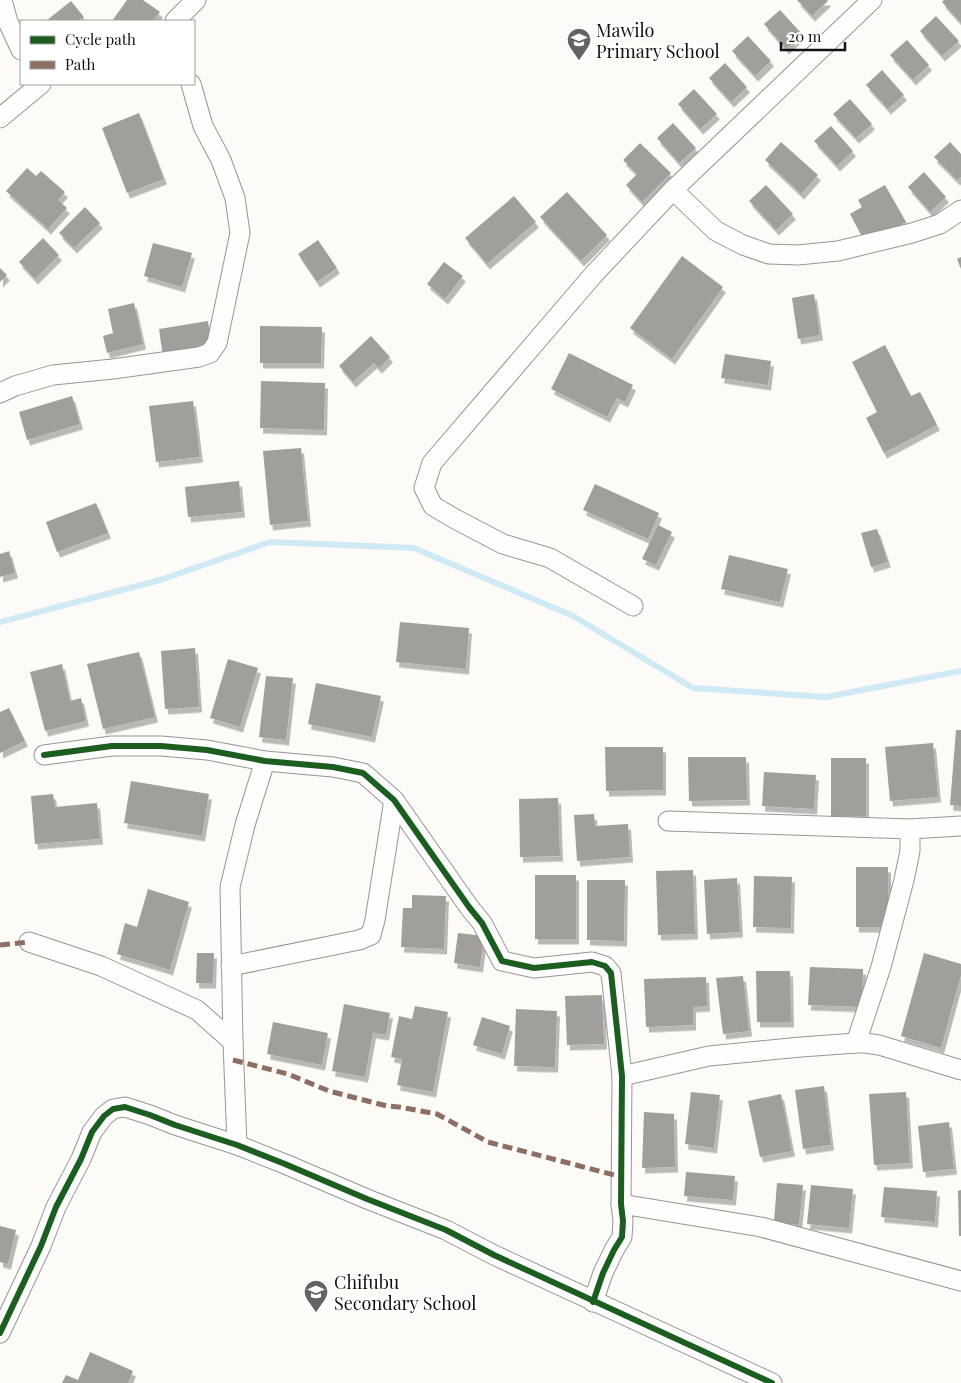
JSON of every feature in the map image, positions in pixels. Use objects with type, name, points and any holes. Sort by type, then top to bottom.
[{"type":"street","points":[[2,0],[8,22],[20,48]]},
{"type":"street","points":[[176,20],[196,0]]},
{"type":"street","points":[[633,606],[550,558],[503,544],[434,506],[424,488],[432,462],[594,274],[673,190],[872,0]]},
{"type":"street","points":[[0,118],[40,85]]},
{"type":"street","points":[[0,393],[15,386],[53,375],[114,369],[199,357],[210,353],[217,343],[240,233],[235,198],[221,160],[203,126],[191,85]]},
{"type":"street","points":[[673,190],[716,231],[743,245],[769,254],[798,255],[838,251],[912,233],[940,224],[961,210]]},
{"type":"street","points":[[44,755],[112,746],[161,746],[207,750],[265,761],[333,767],[363,773],[394,800],[469,908],[482,923],[502,961],[534,968],[592,962],[605,966],[611,973],[622,1076],[623,1221],[622,1237],[602,1273],[593,1302]]},
{"type":"street","points":[[237,1145],[230,887],[245,825],[265,761]]},
{"type":"street","points":[[231,966],[359,940],[371,935],[394,800]]},
{"type":"street","points":[[668,821],[910,829],[961,826]]},
{"type":"street","points":[[856,1043],[881,968],[904,880],[910,851],[910,829]]},
{"type":"street","points":[[29,942],[101,966],[198,1010],[233,1042]]},
{"type":"street","points":[[622,1076],[709,1056],[856,1043],[879,1046],[961,1070]]},
{"type":"street","points":[[0,1333],[92,1132],[104,1116],[113,1109],[125,1107],[237,1145],[446,1230],[593,1302],[772,1383]]},
{"type":"street","points":[[622,1204],[762,1227],[961,1281]]},
{"type":"building","points":[[127,0],[143,0],[160,12],[154,20],[113,20]]},
{"type":"building","points":[[797,0],[827,0],[828,1],[812,16]]},
{"type":"building","points":[[944,0],[961,0],[961,23],[942,2]]},
{"type":"building","points":[[71,1],[84,17],[80,20],[47,20]]},
{"type":"building","points":[[780,10],[802,34],[786,49],[764,24]]},
{"type":"building","points":[[936,16],[959,41],[942,56],[920,31]]},
{"type":"building","points":[[748,36],[771,61],[755,76],[732,51]]},
{"type":"building","points":[[907,40],[929,65],[913,80],[890,55]]},
{"type":"building","points":[[725,63],[747,87],[731,102],[709,78]]},
{"type":"building","points":[[882,70],[904,95],[888,109],[866,85]]},
{"type":"building","points":[[694,89],[717,114],[700,129],[678,104]]},
{"type":"building","points":[[850,99],[872,124],[856,138],[833,114]]},
{"type":"building","points":[[139,113],[164,179],[127,193],[102,128]]},
{"type":"building","points":[[673,123],[696,148],[679,163],[657,138]]},
{"type":"building","points":[[831,126],[853,151],[837,166],[814,141]]},
{"type":"building","points":[[781,142],[818,175],[801,194],[765,160]]},
{"type":"building","points":[[950,142],[961,154],[961,177],[957,180],[934,157]]},
{"type":"building","points":[[640,143],[671,173],[642,202],[626,185],[637,174],[623,160]]},
{"type":"building","points":[[27,168],[36,176],[41,171],[65,192],[58,200],[67,208],[48,229],[6,191]]},
{"type":"building","points":[[924,172],[946,197],[930,212],[908,187]]},
{"type":"building","points":[[766,185],[793,214],[776,230],[749,201]]},
{"type":"building","points":[[885,185],[906,222],[866,244],[850,214],[862,207],[858,200]]},
{"type":"building","points":[[567,192],[607,235],[581,261],[540,217]]},
{"type":"building","points":[[514,196],[536,222],[487,264],[465,238]]},
{"type":"building","points":[[85,207],[100,223],[74,248],[59,233]]},
{"type":"building","points":[[43,238],[59,255],[35,279],[19,262]]},
{"type":"building","points":[[318,240],[337,268],[317,282],[298,254]]},
{"type":"building","points":[[153,243],[192,253],[182,287],[144,276]]},
{"type":"building","points":[[682,256],[723,287],[672,359],[630,328]]},
{"type":"building","points":[[961,257],[961,269],[957,259]]},
{"type":"building","points":[[444,262],[463,276],[445,299],[427,284]]},
{"type":"building","points":[[0,268],[7,275],[0,282]]},
{"type":"building","points":[[814,294],[820,335],[798,339],[792,298]]},
{"type":"building","points":[[134,303],[143,344],[107,353],[103,336],[113,333],[108,309]]},
{"type":"building","points":[[208,321],[212,349],[163,357],[159,329]]},
{"type":"building","points":[[260,326],[322,327],[321,363],[260,363]]},
{"type":"building","points":[[371,336],[390,357],[379,368],[374,363],[353,382],[339,366]]},
{"type":"building","points":[[885,345],[911,396],[920,392],[937,425],[884,453],[866,418],[877,412],[852,362]]},
{"type":"building","points":[[569,353],[633,385],[625,402],[617,398],[607,417],[551,389]]},
{"type":"building","points":[[725,354],[771,361],[768,385],[721,378]]},
{"type":"building","points":[[261,381],[325,383],[324,430],[260,428]]},
{"type":"building","points":[[72,396],[80,424],[27,440],[19,412]]},
{"type":"building","points":[[193,401],[200,457],[156,462],[149,406]]},
{"type":"building","points":[[301,448],[308,521],[270,525],[263,451]]},
{"type":"building","points":[[239,481],[242,512],[188,517],[185,487]]},
{"type":"building","points":[[595,484],[659,513],[648,539],[583,510]]},
{"type":"building","points":[[96,503],[108,533],[57,552],[46,522]]},
{"type":"building","points":[[658,525],[672,532],[656,565],[642,559]]},
{"type":"building","points":[[877,529],[888,562],[871,567],[861,533]]},
{"type":"building","points":[[9,551],[15,573],[0,577],[0,554]]},
{"type":"building","points":[[729,555],[788,569],[780,602],[721,589]]},
{"type":"building","points":[[400,622],[469,628],[466,669],[396,662]]},
{"type":"building","points":[[195,648],[199,707],[165,709],[161,651]]},
{"type":"building","points":[[139,652],[155,717],[103,729],[87,664]]},
{"type":"building","points":[[228,659],[258,668],[240,727],[210,718]]},
{"type":"building","points":[[62,664],[70,701],[81,698],[86,721],[45,731],[30,672]]},
{"type":"building","points":[[266,676],[293,678],[286,740],[259,737]]},
{"type":"building","points":[[316,683],[381,696],[372,737],[308,724]]},
{"type":"building","points":[[9,708],[25,741],[0,753],[0,712]]},
{"type":"building","points":[[956,730],[961,730],[961,806],[950,805]]},
{"type":"building","points":[[933,743],[938,797],[890,801],[885,747]]},
{"type":"building","points":[[605,747],[663,747],[663,790],[606,791]]},
{"type":"building","points":[[688,757],[746,757],[747,800],[689,801]]},
{"type":"building","points":[[831,758],[866,758],[866,816],[831,816]]},
{"type":"building","points":[[764,772],[816,775],[814,809],[762,806]]},
{"type":"building","points":[[131,781],[209,794],[202,836],[124,823]]},
{"type":"building","points":[[53,794],[55,807],[97,803],[100,839],[35,844],[31,796]]},
{"type":"building","points":[[558,798],[560,856],[520,857],[519,799]]},
{"type":"building","points":[[594,814],[595,826],[628,824],[630,857],[577,861],[574,815]]},
{"type":"building","points":[[856,867],[888,867],[888,927],[856,927]]},
{"type":"building","points":[[693,870],[695,934],[658,935],[656,871]]},
{"type":"building","points":[[535,875],[576,875],[576,939],[535,939]]},
{"type":"building","points":[[754,876],[792,877],[791,928],[753,927]]},
{"type":"building","points":[[737,878],[740,932],[707,934],[704,880]]},
{"type":"building","points":[[587,880],[625,880],[624,941],[587,940]]},
{"type":"building","points":[[148,889],[189,902],[170,970],[117,954],[125,923],[137,927]]},
{"type":"building","points":[[412,895],[446,896],[444,949],[401,947],[403,908],[412,908]]},
{"type":"building","points":[[458,933],[484,936],[480,967],[454,963]]},
{"type":"building","points":[[197,953],[214,953],[213,983],[196,983]]},
{"type":"building","points":[[924,953],[961,964],[961,975],[941,1048],[901,1036]]},
{"type":"building","points":[[810,967],[863,969],[862,1007],[808,1005]]},
{"type":"building","points":[[756,971],[790,971],[791,1022],[757,1022]]},
{"type":"building","points":[[743,976],[749,1031],[723,1034],[716,978]]},
{"type":"building","points":[[706,977],[707,1006],[693,1007],[693,1025],[646,1027],[644,979]]},
{"type":"building","points":[[602,995],[604,1044],[567,1045],[565,996]]},
{"type":"building","points":[[344,1004],[390,1013],[386,1035],[373,1033],[365,1077],[332,1071]]},
{"type":"building","points":[[415,1006],[448,1012],[433,1092],[397,1085],[402,1059],[391,1057],[399,1016],[412,1019]]},
{"type":"building","points":[[516,1009],[557,1011],[555,1067],[514,1066]]},
{"type":"building","points":[[482,1017],[510,1026],[502,1054],[473,1045]]},
{"type":"building","points":[[273,1022],[328,1033],[322,1065],[267,1054]]},
{"type":"building","points":[[824,1086],[831,1145],[803,1149],[795,1090]]},
{"type":"building","points":[[691,1092],[720,1095],[714,1148],[685,1144]]},
{"type":"building","points":[[906,1092],[910,1163],[874,1165],[869,1094]]},
{"type":"building","points":[[781,1094],[792,1151],[760,1157],[748,1101]]},
{"type":"building","points":[[644,1112],[674,1114],[675,1167],[642,1168]]},
{"type":"building","points":[[949,1122],[954,1169],[923,1172],[918,1126]]},
{"type":"building","points":[[686,1172],[735,1176],[733,1200],[684,1196]]},
{"type":"building","points":[[777,1183],[803,1185],[799,1225],[774,1222]]},
{"type":"building","points":[[811,1185],[853,1189],[849,1228],[807,1224]]},
{"type":"building","points":[[884,1187],[937,1191],[935,1222],[881,1217]]},
{"type":"building","points":[[961,1190],[961,1236],[959,1236],[958,1191]]},
{"type":"building","points":[[0,1226],[16,1230],[8,1264],[0,1262]]},
{"type":"building","points":[[90,1352],[133,1371],[128,1383],[62,1383],[66,1375],[78,1380]]},
{"type":"waterway","points":[[0,622],[160,580],[270,542],[414,548],[573,616],[693,688],[826,697],[961,671]]},
{"type":"marked path","points":[[0,945],[29,942]]},
{"type":"marked path","points":[[233,1060],[288,1074],[329,1091],[387,1106],[437,1114],[488,1142],[622,1177]]},
{"type":"cycle path","points":[[44,755],[112,746],[161,746],[207,750],[265,761],[333,767],[363,773],[394,800],[482,923],[502,961],[534,968],[592,962],[605,966],[611,973],[622,1076],[621,1204],[623,1221],[622,1237],[603,1273],[593,1302]]},
{"type":"cycle path","points":[[0,1333],[41,1246],[56,1207],[81,1159],[92,1132],[104,1116],[113,1109],[125,1107],[237,1145],[446,1230],[494,1255],[772,1383]]},
{"type":"place","name":"Mawilo Primary School","points":[[579,61]]},
{"type":"place","name":"Chifubu Secondary School","points":[[316,1313]]}]
